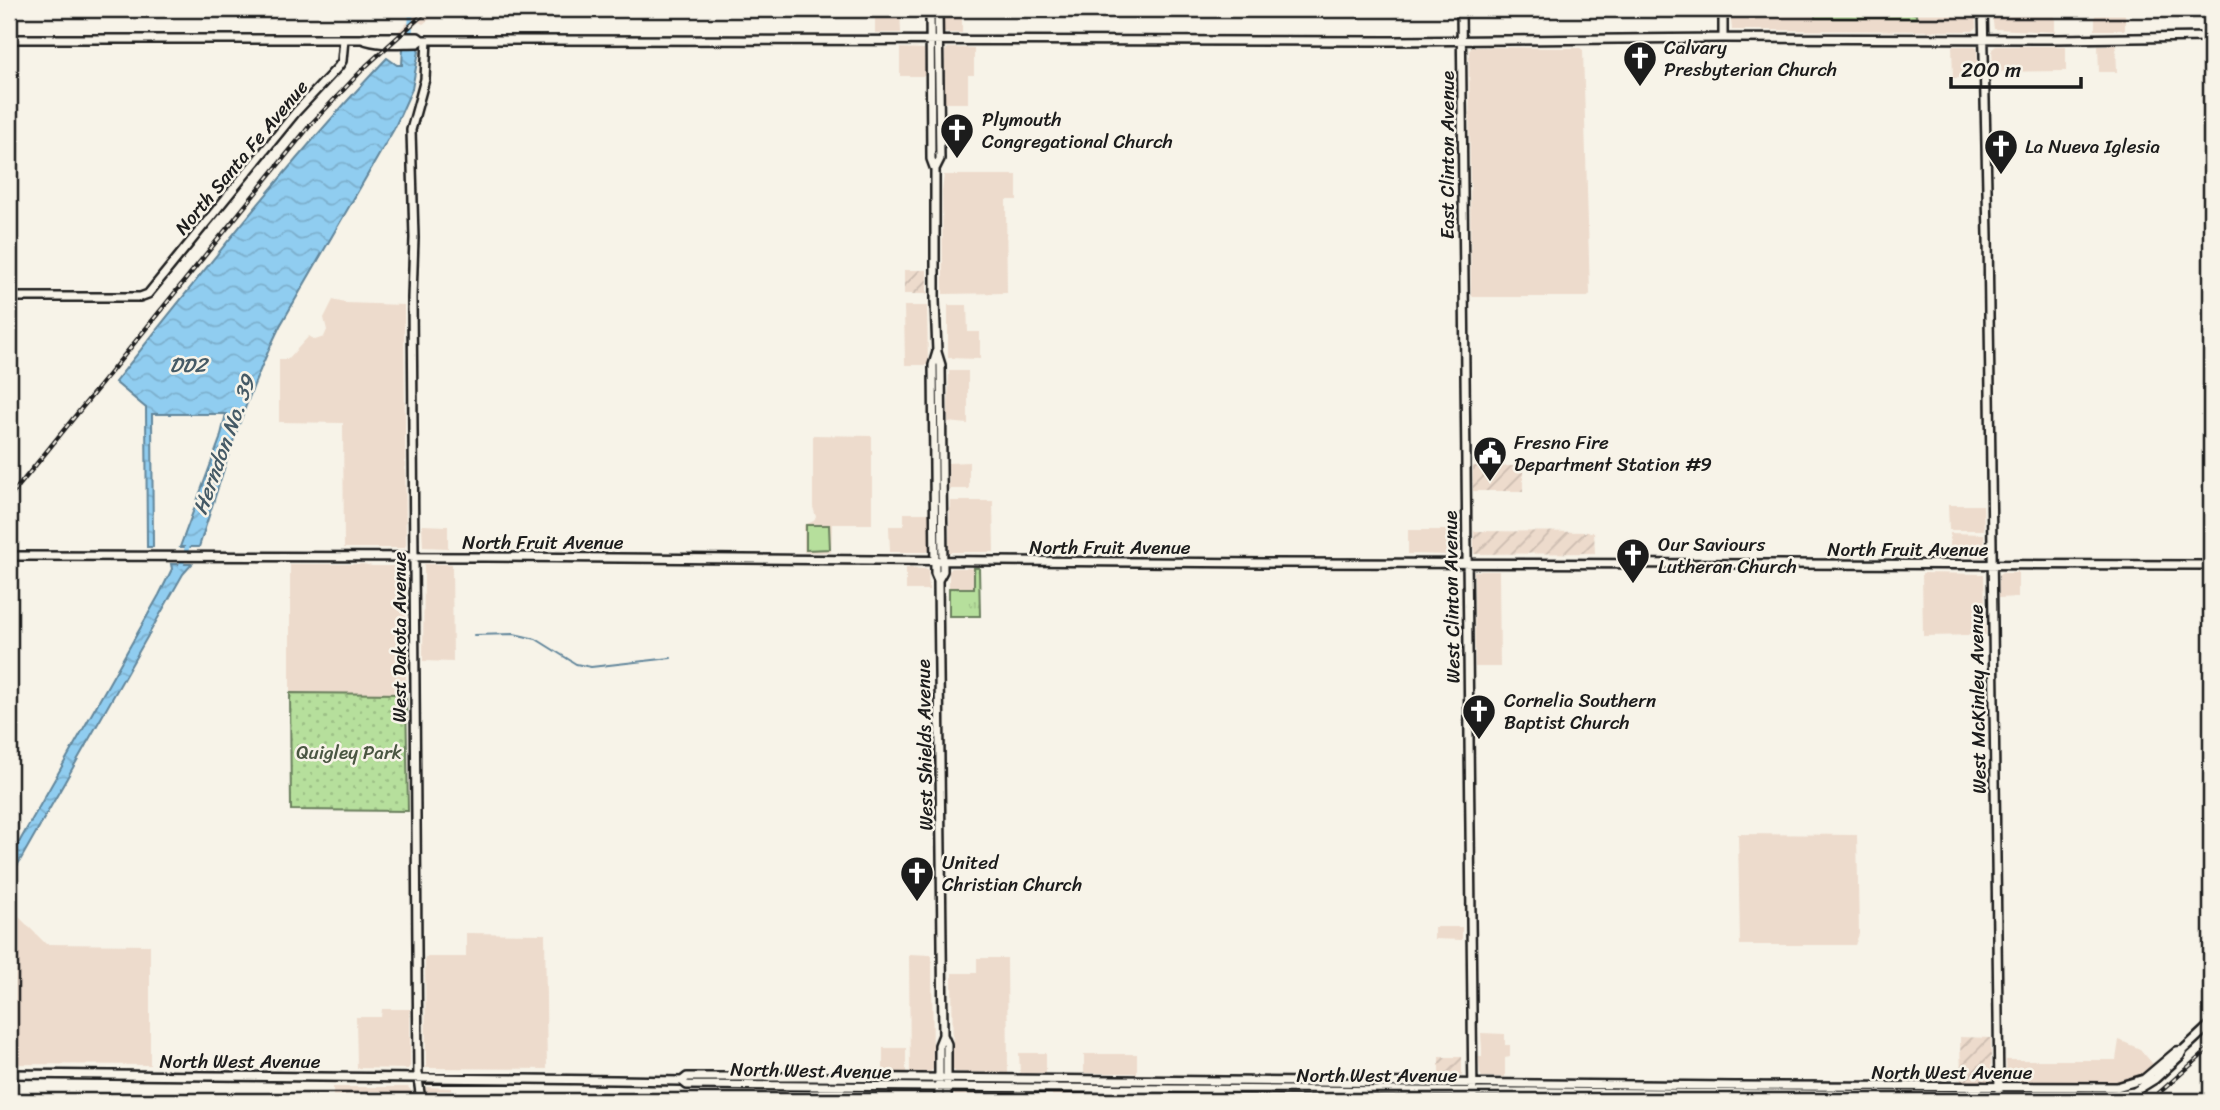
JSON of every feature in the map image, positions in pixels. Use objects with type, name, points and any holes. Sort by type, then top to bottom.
[{"type":"main road","name":"West Shields Avenue","points":[[930,9],[940,159],[935,170],[935,301],[937,352],[941,365],[943,495],[939,561],[935,573],[938,580],[943,1035],[947,1044],[943,1088],[939,1101]]},
{"type":"main road","name":"West Shields Avenue","points":[[934,41],[938,9]]},
{"type":"main road","name":"East Clinton Avenue","points":[[1461,9],[1463,301]]},
{"type":"main road","points":[[1723,9],[1723,38]]},
{"type":"main road","name":"West McKinley Avenue","points":[[1983,9],[1999,1092]]},
{"type":"main road","points":[[9,38],[362,39],[372,43],[404,40],[1462,41],[2211,37]]},
{"type":"main road","name":"North Santa Fe Avenue","points":[[9,297],[140,297],[152,290],[296,112],[338,67],[342,61],[344,39]]},
{"type":"main road","name":"West Dakota Avenue","points":[[421,40],[425,79],[411,130],[414,226],[412,298],[418,1078],[421,1101]]},
{"type":"main road","name":"West Clinton Avenue","points":[[1463,301],[1473,1101]]},
{"type":"main road","name":"West Shields Avenue","points":[[937,352],[933,365],[933,463],[939,561]]},
{"type":"main road","points":[[933,463],[937,471],[939,492],[943,495]]},
{"type":"main road","name":"North Fruit Avenue","points":[[9,556],[2211,565]]},
{"type":"main road","points":[[2132,1088],[2176,1051],[2183,1050],[2211,1024]]},
{"type":"main road","name":"North West Avenue","points":[[9,1074],[682,1081],[687,1085],[943,1088],[1473,1087]]},
{"type":"main road","name":"North West Avenue","points":[[682,1081],[687,1077],[943,1079],[1999,1092],[2075,1087],[2132,1088]]},
{"type":"main road","points":[[2044,1096],[2074,1092],[2075,1087]]},
{"type":"main road","points":[[2081,1096],[2084,1091],[2103,1087]]},
{"type":"main road","name":"West Shields Avenue","points":[[943,1088],[947,1101]]},
{"type":"main road","name":"North West Avenue","points":[[1999,1092],[2081,1096],[2132,1088]]},
{"type":"shaded area","points":[[418,9],[443,9],[423,24],[419,22],[406,33],[396,33],[416,15]]},
{"type":"shaded area","points":[[875,9],[900,9],[901,33],[875,33]]},
{"type":"shaded area","points":[[943,9],[962,9],[962,33],[943,33]]},
{"type":"shaded area","points":[[1730,9],[1975,9],[1976,28],[1973,31],[1732,30]]},
{"type":"shaded area","points":[[1991,9],[2055,9],[2055,32],[1994,29]]},
{"type":"shaded area","points":[[2095,9],[2125,9],[2125,30],[2095,30]]},
{"type":"shaded area","points":[[2098,45],[2116,45],[2117,72],[2099,72]]},
{"type":"shaded area","points":[[1952,46],[1977,48],[1978,78],[1953,78]]},
{"type":"shaded area","points":[[1996,46],[2066,46],[2066,71],[1993,72],[1992,49]]},
{"type":"shaded area","points":[[1472,47],[1583,50],[1588,297],[1471,295],[1469,51]]},
{"type":"shaded area","points":[[900,48],[924,49],[925,76],[900,76]]},
{"type":"shaded area","points":[[948,48],[974,48],[974,75],[968,75],[968,103],[945,103],[945,51]]},
{"type":"shaded area","points":[[944,175],[1017,175],[1017,200],[1006,200],[1007,293],[943,294]]},
{"type":"shaded area","points":[[904,270],[927,270],[927,294],[904,294]]},
{"type":"shaded area","points":[[333,300],[345,303],[404,305],[404,548],[344,548],[343,423],[279,422],[279,359],[288,359],[309,336],[315,340],[324,337],[327,330],[324,318]]},
{"type":"shaded area","points":[[948,305],[967,305],[968,332],[980,332],[980,359],[948,358]]},
{"type":"shaded area","points":[[904,306],[927,306],[928,365],[905,365]]},
{"type":"shaded area","points":[[949,371],[968,371],[968,424],[948,422]]},
{"type":"shaded area","points":[[813,435],[872,436],[872,524],[832,524],[831,552],[804,552],[804,525],[814,521],[816,517],[813,507]]},
{"type":"shaded area","points":[[969,462],[969,489],[949,489],[948,463]]},
{"type":"shaded area","points":[[1473,466],[1523,466],[1523,491],[1473,491]]},
{"type":"shaded area","points":[[950,501],[993,501],[994,552],[949,552]]},
{"type":"shaded area","points":[[1948,505],[1983,505],[1984,530],[1949,530]]},
{"type":"shaded area","points":[[904,513],[929,513],[927,552],[890,552],[889,526],[904,526]]},
{"type":"shaded area","points":[[422,525],[448,526],[448,548],[423,547]]},
{"type":"shaded area","points":[[1408,530],[1458,530],[1458,551],[1455,555],[1408,554]]},
{"type":"shaded area","points":[[1474,531],[1594,532],[1595,553],[1474,554]]},
{"type":"shaded area","points":[[1950,533],[1984,534],[1985,555],[1950,557]]},
{"type":"shaded area","points":[[290,564],[363,564],[403,566],[406,569],[406,694],[290,693]]},
{"type":"shaded area","points":[[424,564],[452,564],[453,662],[423,661]]},
{"type":"shaded area","points":[[906,568],[928,569],[929,590],[906,590]]},
{"type":"shaded area","points":[[952,568],[974,568],[974,588],[949,588],[949,571]]},
{"type":"shaded area","points":[[2018,570],[2018,597],[1999,598],[1999,575],[2015,573]]},
{"type":"shaded area","points":[[1474,571],[1499,571],[1500,667],[1475,667]]},
{"type":"shaded area","points":[[1922,573],[1984,574],[1986,635],[1923,636]]},
{"type":"shaded area","points":[[1738,834],[1857,835],[1859,934],[1855,945],[1740,945]]},
{"type":"shaded area","points":[[16,885],[16,914],[46,944],[150,945],[150,1065],[9,1064],[9,899]]},
{"type":"shaded area","points":[[1434,927],[1462,927],[1462,940],[1434,939]]},
{"type":"shaded area","points":[[466,933],[545,934],[547,1069],[426,1068],[425,957],[466,957]]},
{"type":"shaded area","points":[[909,954],[932,955],[933,1069],[930,1072],[910,1072]]},
{"type":"shaded area","points":[[977,958],[1007,958],[1008,1073],[953,1070],[952,973],[977,973]]},
{"type":"shaded area","points":[[382,1009],[410,1009],[408,1069],[357,1068],[356,1017],[381,1017]]},
{"type":"shaded area","points":[[1481,1033],[1505,1034],[1505,1045],[1510,1045],[1510,1057],[1505,1058],[1505,1077],[1482,1077],[1480,1074]]},
{"type":"shaded area","points":[[1960,1037],[1991,1038],[1991,1081],[1961,1081]]},
{"type":"shaded area","points":[[2119,1040],[2140,1049],[2152,1063],[2152,1068],[2136,1078],[2123,1081],[2007,1082],[2006,1060],[2116,1060]]},
{"type":"shaded area","points":[[883,1048],[906,1048],[906,1072],[883,1072]]},
{"type":"shaded area","points":[[1019,1053],[1046,1053],[1046,1073],[1020,1073]]},
{"type":"shaded area","points":[[1084,1054],[1137,1054],[1137,1073],[1084,1073]]},
{"type":"shaded area","points":[[1439,1057],[1462,1057],[1462,1074],[1459,1077],[1439,1077]]},
{"type":"shaded area","points":[[333,1087],[408,1087],[411,1090],[411,1101],[333,1101]]},
{"type":"shaded area","points":[[426,1087],[452,1088],[452,1101],[427,1101]]},
{"type":"shaded area","points":[[956,1092],[1012,1093],[1012,1101],[953,1101]]},
{"type":"shaded area","points":[[1052,1093],[1101,1093],[1101,1101],[1052,1101]]},
{"type":"green space","points":[[1814,9],[1833,14],[1898,14],[1917,9],[1913,13],[1916,18],[1815,18],[1815,14],[1819,13]]},
{"type":"green space","points":[[806,525],[829,525],[830,549],[806,550]]},
{"type":"green space","points":[[974,568],[979,568],[980,616],[949,616],[949,588],[974,588]]},
{"type":"green space","name":"Quigley Park","points":[[290,693],[406,694],[408,811],[291,810]]},
{"type":"water","name":"DD2","points":[[417,47],[419,51],[412,89],[394,129],[267,353],[235,435],[199,547],[180,547],[220,439],[226,414],[152,414],[153,547],[147,547],[146,408],[115,382],[248,217],[351,97],[387,58],[397,65],[402,65],[403,48]]},
{"type":"water","points":[[171,564],[192,564],[183,574],[9,880],[9,860],[159,595],[172,569]]},
{"type":"waterway","name":"Herndon No. 39","points":[[410,53],[411,9]]},
{"type":"waterway","name":"Herndon No. 39","points":[[181,566],[189,542]]},
{"type":"waterway","points":[[474,635],[514,634],[536,639],[576,664],[591,667],[671,658]]},
{"type":"railway","points":[[9,498],[312,123],[366,66],[429,9]]},
{"type":"railway","points":[[2150,1101],[2211,1047]]},
{"type":"place","name":"Calvary Presbyterian Church","points":[[1640,88]]},
{"type":"place","name":"Plymouth Congregational Church","points":[[957,160]]},
{"type":"place","name":"La Nueva Iglesia","points":[[2001,176]]},
{"type":"place","name":"Fresno Fire Department Station #9","points":[[1490,483]]},
{"type":"place","name":"Our Saviours Lutheran Church","points":[[1633,585]]},
{"type":"place","name":"Cornelia Southern Baptist Church","points":[[1479,741]]},
{"type":"place","name":"United Christian Church","points":[[917,903]]}]
